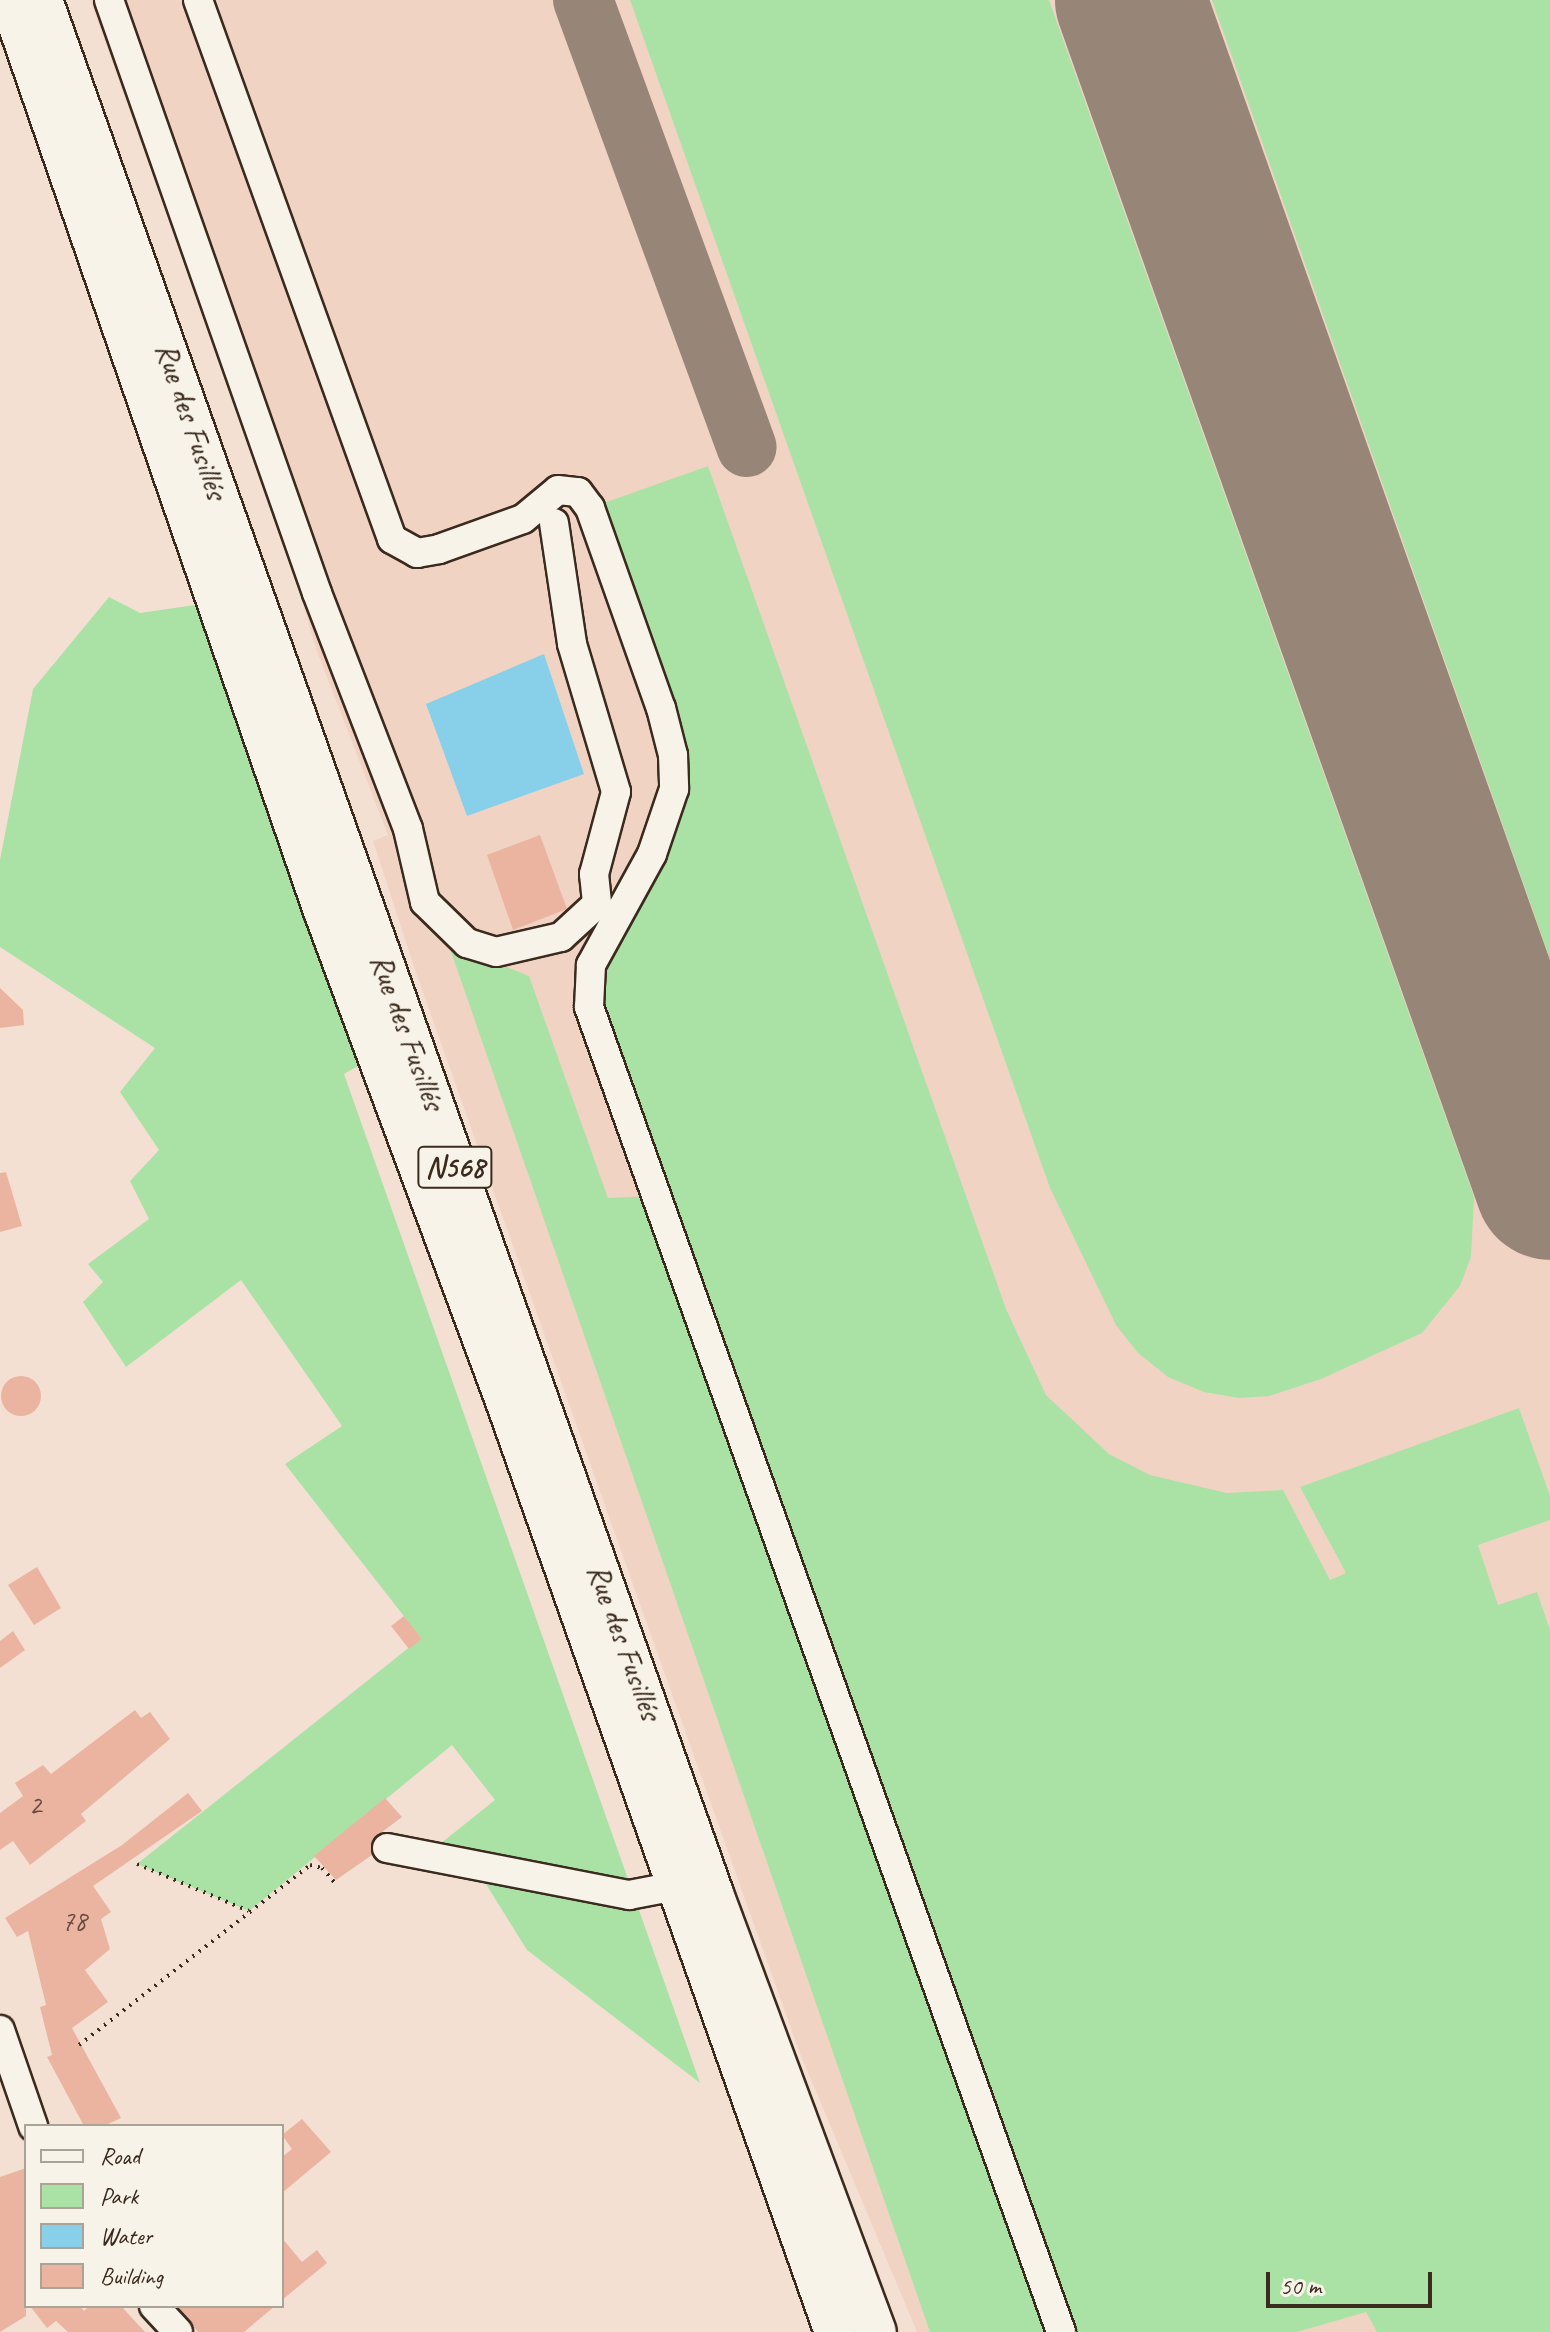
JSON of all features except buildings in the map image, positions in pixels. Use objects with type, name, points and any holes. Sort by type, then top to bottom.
[{"type":"highway","name":"Rue des Fusillés","points":[[10,0],[323,908],[509,1409],[835,2332]]},
{"type":"highway","name":"Rue des Fusillés","points":[[42,0],[713,1894],[876,2332]]},
{"type":"street","points":[[109,0],[317,593],[408,829],[425,902],[467,943],[496,952],[561,937],[606,909],[652,854],[674,789],[673,755],[590,508],[578,492],[558,490],[523,519],[439,549],[417,553],[392,539],[198,0]]},
{"type":"street","points":[[554,523],[572,644],[616,792],[594,874],[606,909],[591,965],[589,1007],[1061,2332]]},
{"type":"street","points":[[387,1848],[629,1895],[676,1886]]},
{"type":"street","points":[[0,2030],[32,2124]]},
{"type":"street","points":[[156,2308],[178,2332]]},
{"type":"path","points":[[137,1864],[249,1911]]},
{"type":"path","points":[[79,2045],[310,1865],[322,1868],[335,1883]]},
{"type":"shaded area","points":[[90,0],[1550,0],[1550,2332],[917,2332],[799,2051],[415,970],[373,841],[388,835],[316,649],[290,559]]},
{"type":"green space","points":[[630,0],[1049,0],[1474,1197],[1471,1257],[1460,1286],[1422,1333],[1321,1379],[1269,1396],[1239,1398],[1204,1392],[1168,1377],[1138,1353],[1116,1325],[1050,1188]]},
{"type":"green space","points":[[1212,0],[1550,0],[1550,959]]},
{"type":"green space","points":[[708,466],[1006,1309],[1046,1395],[1109,1454],[1150,1475],[1227,1493],[1283,1490],[1330,1580],[1346,1573],[1300,1487],[1519,1408],[1550,1496],[1550,1520],[1478,1545],[1498,1605],[1537,1592],[1550,1630],[1550,2332],[1377,2332],[1366,2312],[1297,2332],[1072,2332],[603,1023],[602,973],[610,947],[675,833],[686,792],[684,739],[601,504]]},
{"type":"green space","points":[[109,597],[140,613],[195,605],[358,1066],[344,1074],[700,2083],[527,1950],[476,1868],[430,1852],[495,1800],[452,1745],[249,1911],[137,1864],[421,1638],[285,1464],[342,1426],[241,1280],[126,1367],[83,1302],[103,1282],[88,1264],[149,1219],[130,1181],[159,1150],[120,1092],[155,1048],[0,947],[0,860],[33,689]]},
{"type":"green space","points":[[448,943],[529,976],[608,1198],[653,1196],[1061,2332],[930,2332]]},
{"type":"water","points":[[544,654],[584,774],[467,816],[426,704]]},
{"type":"taxiway","points":[[583,0],[747,447]]},
{"type":"taxiway","points":[[1505,1056],[1550,1153]]},
{"type":"runway","points":[[1130,0],[1550,1185]]}]
